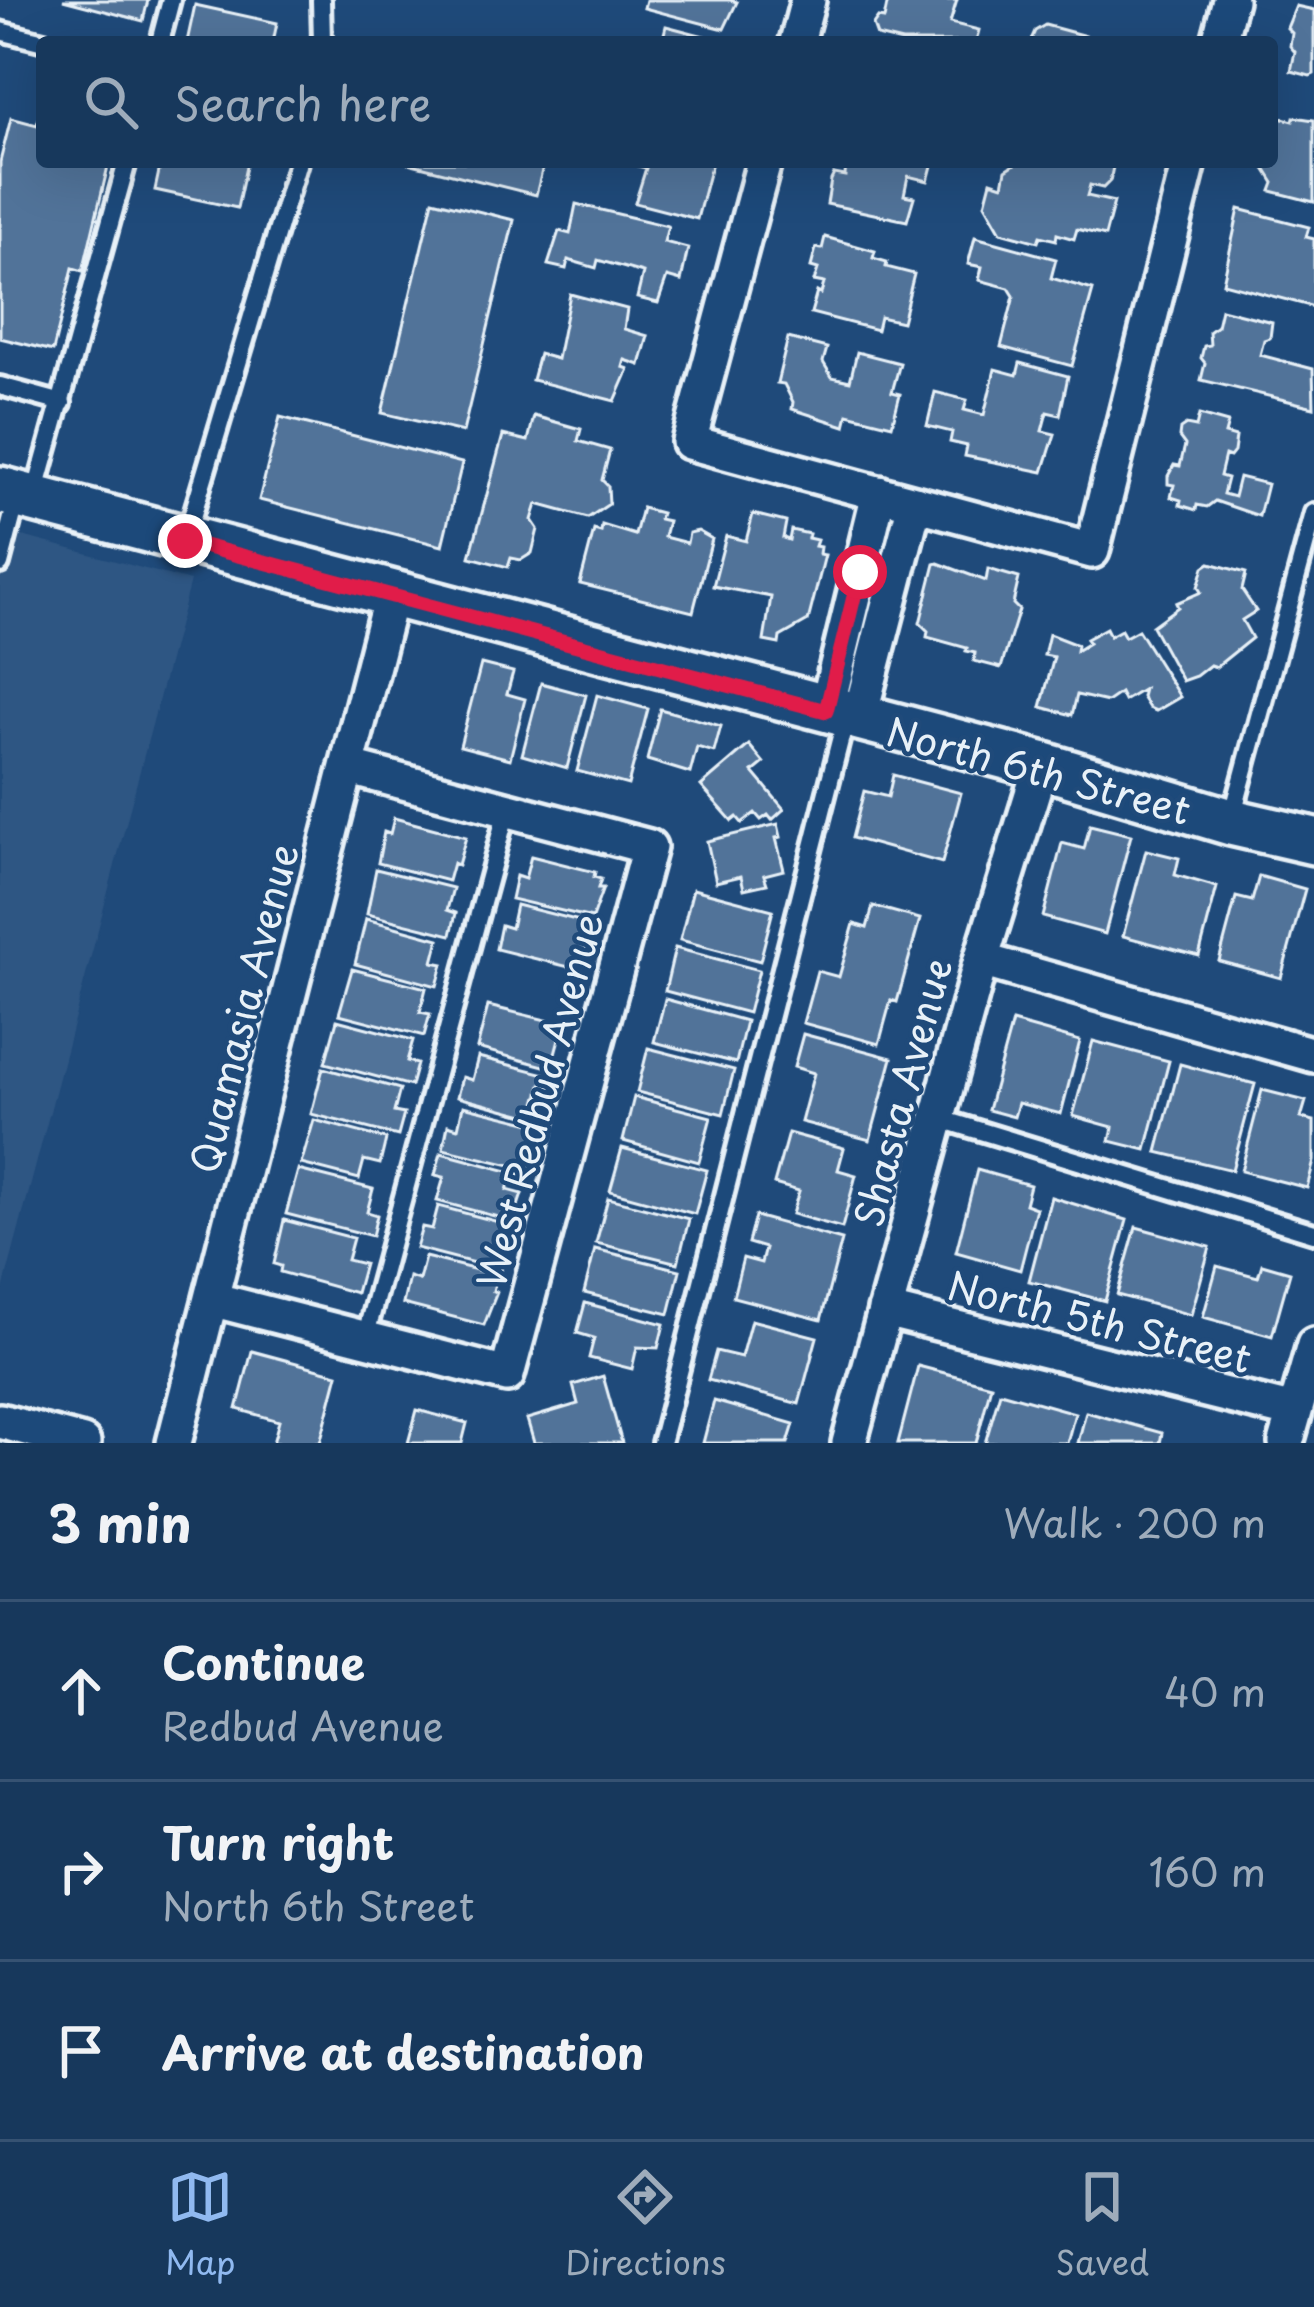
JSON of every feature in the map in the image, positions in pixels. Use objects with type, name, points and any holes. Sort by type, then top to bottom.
[{"type":"street","points":[[798,36],[808,0]]},
{"type":"street","points":[[1221,36],[1230,0]]},
{"type":"street","points":[[762,168],[689,442],[1092,551],[1188,168]]},
{"type":"street","points":[[844,716],[852,604],[879,494]]},
{"type":"street","name":"North 6th Street","points":[[17,495],[1314,841]]},
{"type":"street","points":[[844,716],[886,614],[915,503]]},
{"type":"street","name":"Quamasia Avenue","points":[[174,1443],[391,595]]},
{"type":"street","points":[[852,604],[886,614]]},
{"type":"street","name":"Shasta Avenue","points":[[849,1443],[981,960],[1041,765]]},
{"type":"street","points":[[347,767],[507,810]]},
{"type":"street","name":"West Redbud Avenue","points":[[365,1338],[507,1375],[649,847],[507,810]]},
{"type":"street","points":[[981,960],[1314,1054]]},
{"type":"street","points":[[211,1298],[365,1338]]},
{"type":"street","name":"North 5th Street","points":[[885,1310],[1290,1428]]},
{"type":"street","points":[[1290,1428],[1314,1345]]},
{"type":"street","points":[[0,1421],[83,1443]]},
{"type":"lane","points":[[162,36],[171,0]]},
{"type":"lane","points":[[321,0],[322,36]]},
{"type":"lane","points":[[0,31],[36,40]]},
{"type":"lane","points":[[1,557],[17,495],[62,403],[125,168]]},
{"type":"lane","points":[[185,541],[296,168]]},
{"type":"lane","points":[[0,386],[62,403]]},
{"type":"lane","points":[[1231,822],[1314,513]]},
{"type":"lane","points":[[661,1443],[844,716]]},
{"type":"lane","points":[[365,1338],[507,810]]},
{"type":"lane","points":[[938,1118],[1314,1233]]},
{"type":"shaded area","points":[[0,530],[190,581],[0,1301]]},
{"type":"building","points":[[63,0],[148,0],[143,21]]},
{"type":"building","points":[[646,0],[737,2],[724,29],[644,8]]},
{"type":"building","points":[[888,0],[957,0],[950,23],[979,30],[978,36],[877,36],[873,25],[878,18],[884,19]]},
{"type":"building","points":[[195,5],[277,23],[274,36],[188,36]]},
{"type":"building","points":[[1296,6],[1314,10],[1314,74],[1310,76],[1291,71],[1295,52],[1287,28]]},
{"type":"building","points":[[1045,25],[1086,36],[1033,36]]},
{"type":"building","points":[[666,26],[704,36],[664,36]]},
{"type":"building","points":[[1278,117],[1314,120],[1314,202],[1271,191],[1274,183],[1265,168],[1278,168]]},
{"type":"building","points":[[11,118],[36,125],[36,168],[108,168],[83,271],[73,268],[53,351],[0,338],[0,162]]},
{"type":"building","points":[[160,168],[246,168],[237,208],[155,190]]},
{"type":"building","points":[[428,168],[543,168],[536,195]]},
{"type":"building","points":[[646,168],[710,168],[697,219],[635,203]]},
{"type":"building","points":[[846,168],[931,168],[928,181],[908,176],[904,195],[914,197],[907,221],[827,204],[834,174],[845,176]]},
{"type":"building","points":[[1113,168],[1110,181],[1103,188],[1090,185],[1087,196],[1114,202],[1105,236],[1077,229],[1074,239],[1057,234],[1056,240],[1040,236],[1038,242],[1001,232],[985,204],[991,181],[1003,185],[1006,170]]},
{"type":"building","points":[[433,200],[514,220],[463,432],[382,413]]},
{"type":"building","points":[[576,204],[668,226],[664,242],[688,248],[681,281],[667,277],[658,303],[637,298],[643,273],[598,260],[596,268],[568,260],[566,269],[548,265],[559,231],[570,234]]},
{"type":"building","points":[[1239,209],[1309,227],[1306,237],[1314,239],[1314,307],[1223,283]]},
{"type":"building","points":[[825,237],[875,251],[873,258],[887,262],[886,267],[914,274],[902,322],[880,317],[877,330],[811,313],[824,283],[814,281],[818,269],[811,267]]},
{"type":"building","points":[[975,237],[1056,259],[1051,278],[1093,290],[1072,366],[1001,347],[1014,296],[1009,288],[979,280],[982,267],[968,264]]},
{"type":"building","points":[[570,294],[627,309],[624,329],[648,336],[640,365],[625,360],[623,367],[629,369],[615,401],[532,380],[539,354],[557,359]]},
{"type":"building","points":[[1221,309],[1272,322],[1260,355],[1313,369],[1314,407],[1201,380],[1204,346],[1210,345],[1209,332],[1217,326]]},
{"type":"building","points":[[788,338],[827,348],[823,362],[832,377],[850,381],[857,352],[900,363],[892,392],[900,394],[892,425],[848,414],[845,426],[792,409],[784,384],[777,383]]},
{"type":"building","points":[[1020,363],[1068,376],[1060,415],[1047,412],[1042,431],[1055,434],[1043,472],[965,456],[967,446],[950,442],[952,432],[927,426],[935,392],[967,400],[964,410],[984,415],[995,369],[1017,375]]},
{"type":"building","points":[[1199,415],[1228,423],[1225,434],[1236,437],[1234,452],[1225,455],[1220,476],[1227,478],[1223,494],[1234,497],[1239,477],[1267,484],[1259,516],[1215,501],[1207,507],[1197,505],[1196,510],[1171,497],[1174,485],[1168,484],[1168,476],[1174,465],[1180,466],[1185,445],[1180,429],[1196,427]]},
{"type":"building","points":[[534,416],[581,429],[578,441],[610,450],[602,480],[608,486],[609,504],[588,518],[537,504],[532,553],[521,560],[511,558],[508,567],[470,557],[503,435],[528,441]]},
{"type":"building","points":[[280,417],[462,463],[442,546],[259,500]]},
{"type":"building","points":[[642,508],[661,513],[659,519],[668,521],[664,537],[687,543],[689,533],[698,531],[712,539],[693,612],[580,584],[594,530],[601,532],[602,525],[635,535]]},
{"type":"building","points":[[753,514],[786,522],[783,538],[789,540],[791,530],[809,534],[808,538],[817,540],[819,554],[825,555],[808,621],[780,637],[779,644],[764,641],[771,597],[713,586],[726,536],[746,541]]},
{"type":"building","points":[[938,563],[986,581],[988,569],[1019,578],[1013,604],[1019,610],[1001,668],[974,661],[975,653],[967,648],[927,637],[920,623]]},
{"type":"building","points":[[1210,563],[1246,573],[1242,590],[1256,611],[1242,620],[1252,638],[1216,667],[1210,665],[1182,681],[1152,626],[1178,607],[1176,603],[1201,592],[1204,567]]},
{"type":"building","points":[[1106,628],[1110,636],[1121,630],[1125,637],[1138,630],[1180,697],[1156,711],[1142,697],[1144,689],[1124,701],[1120,693],[1107,702],[1077,695],[1072,715],[1041,707],[1054,657],[1044,655],[1049,634],[1077,645],[1076,651]]},
{"type":"building","points":[[481,664],[513,672],[507,694],[525,699],[510,759],[460,746]]},
{"type":"building","points":[[541,683],[586,695],[567,768],[522,755]]},
{"type":"building","points":[[597,695],[648,709],[628,785],[577,771]]},
{"type":"building","points":[[660,709],[721,726],[714,752],[697,747],[690,773],[647,760]]},
{"type":"building","points":[[749,745],[764,763],[753,772],[784,809],[772,820],[768,815],[761,820],[755,813],[742,823],[737,817],[732,821],[701,786]]},
{"type":"building","points":[[893,775],[961,793],[942,863],[852,838],[864,791],[888,797]]},
{"type":"building","points":[[394,818],[466,837],[448,881],[378,863],[384,832],[390,834]]},
{"type":"building","points":[[778,824],[781,837],[776,838],[784,870],[764,875],[767,884],[744,889],[741,876],[716,882],[707,841]]},
{"type":"building","points":[[1090,825],[1131,835],[1105,934],[1043,917],[1062,843],[1084,849]]},
{"type":"building","points":[[1146,850],[1179,858],[1175,875],[1217,887],[1199,956],[1123,936]]},
{"type":"building","points":[[531,856],[595,872],[594,877],[601,879],[598,888],[603,888],[592,918],[511,899],[516,876],[525,879]]},
{"type":"building","points":[[376,869],[453,888],[447,910],[456,913],[451,935],[367,914]]},
{"type":"building","points":[[1259,876],[1305,889],[1281,978],[1219,961],[1236,897],[1252,901]]},
{"type":"building","points":[[693,889],[773,910],[760,961],[680,940]]},
{"type":"building","points":[[516,905],[592,924],[581,970],[496,949],[501,925],[511,928]]},
{"type":"building","points":[[873,906],[920,919],[897,1002],[891,1000],[879,1044],[803,1023],[817,971],[839,977],[854,924],[867,928]]},
{"type":"building","points":[[366,919],[439,939],[433,962],[443,964],[437,986],[355,964]]},
{"type":"building","points":[[675,948],[759,970],[748,1013],[665,991]]},
{"type":"building","points":[[352,969],[426,988],[420,1012],[430,1014],[424,1036],[339,1014]]},
{"type":"building","points":[[665,999],[746,1021],[736,1063],[654,1042]]},
{"type":"building","points":[[488,1006],[563,1024],[551,1068],[477,1048]]},
{"type":"building","points":[[337,1020],[413,1040],[407,1061],[417,1064],[411,1086],[325,1063]]},
{"type":"building","points":[[1012,1022],[1080,1041],[1061,1114],[1018,1103],[1014,1117],[988,1110]]},
{"type":"building","points":[[803,1034],[892,1058],[870,1140],[801,1122],[814,1073],[794,1067]]},
{"type":"building","points":[[1093,1041],[1169,1061],[1146,1150],[1110,1141],[1113,1127],[1073,1116]]},
{"type":"building","points":[[648,1048],[734,1070],[723,1114],[637,1092]]},
{"type":"building","points":[[478,1057],[553,1076],[550,1087],[541,1085],[539,1093],[548,1098],[538,1096],[532,1117],[457,1097],[462,1077],[472,1080]]},
{"type":"building","points":[[1180,1064],[1255,1084],[1232,1170],[1157,1152]]},
{"type":"building","points":[[323,1068],[400,1089],[394,1112],[404,1114],[398,1136],[311,1114]]},
{"type":"building","points":[[1262,1090],[1306,1101],[1301,1118],[1314,1121],[1314,1161],[1307,1188],[1241,1171]]},
{"type":"building","points":[[634,1097],[711,1117],[699,1162],[623,1141]]},
{"type":"building","points":[[463,1106],[540,1125],[530,1151],[534,1152],[530,1167],[443,1149],[448,1125],[458,1128]]},
{"type":"building","points":[[314,1120],[386,1139],[380,1164],[364,1160],[359,1179],[301,1164]]},
{"type":"building","points":[[788,1133],[844,1148],[838,1170],[856,1175],[842,1228],[792,1214],[799,1191],[774,1184]]},
{"type":"building","points":[[622,1148],[707,1170],[695,1214],[610,1191]]},
{"type":"building","points":[[441,1153],[523,1175],[520,1187],[509,1184],[507,1190],[522,1194],[513,1221],[437,1201],[444,1177],[435,1175]]},
{"type":"building","points":[[298,1170],[373,1189],[367,1212],[377,1215],[372,1236],[286,1214]]},
{"type":"building","points":[[977,1170],[1030,1185],[1025,1204],[1036,1208],[1020,1270],[956,1252]]},
{"type":"building","points":[[1051,1197],[1127,1220],[1105,1301],[1029,1281]]},
{"type":"building","points":[[608,1198],[689,1219],[678,1263],[596,1243]]},
{"type":"building","points":[[438,1206],[514,1226],[501,1270],[416,1248],[422,1227],[432,1229]]},
{"type":"building","points":[[755,1216],[842,1240],[821,1320],[733,1297],[743,1258],[761,1263],[765,1248],[748,1243]]},
{"type":"building","points":[[284,1220],[353,1238],[347,1260],[364,1264],[356,1293],[280,1272],[281,1266],[274,1264]]},
{"type":"building","points":[[1136,1227],[1210,1247],[1191,1315],[1117,1295]]},
{"type":"building","points":[[595,1249],[680,1270],[669,1314],[584,1293]]},
{"type":"building","points":[[425,1257],[497,1275],[493,1291],[497,1292],[484,1325],[403,1304],[409,1277],[419,1280]]},
{"type":"building","points":[[1262,1264],[1290,1272],[1272,1336],[1203,1317],[1217,1266],[1258,1277]]},
{"type":"building","points":[[585,1303],[664,1324],[658,1348],[637,1347],[632,1369],[589,1358],[594,1338],[577,1333]]},
{"type":"building","points":[[751,1320],[817,1337],[799,1404],[708,1380],[716,1351],[741,1357]]},
{"type":"building","points":[[252,1351],[338,1374],[320,1443],[273,1443],[279,1421],[237,1409]]},
{"type":"building","points":[[918,1366],[991,1385],[976,1443],[898,1443]]},
{"type":"building","points":[[603,1376],[622,1443],[534,1443],[527,1419],[578,1404],[573,1385]]},
{"type":"building","points":[[1000,1392],[1075,1413],[1067,1443],[985,1443]]},
{"type":"building","points":[[714,1401],[794,1424],[788,1443],[703,1443]]},
{"type":"building","points":[[417,1410],[467,1423],[462,1443],[408,1443]]},
{"type":"building","points":[[1086,1412],[1162,1433],[1160,1443],[1078,1443]]},
{"type":"route","points":[[185,541],[826,711],[860,572]]}]
